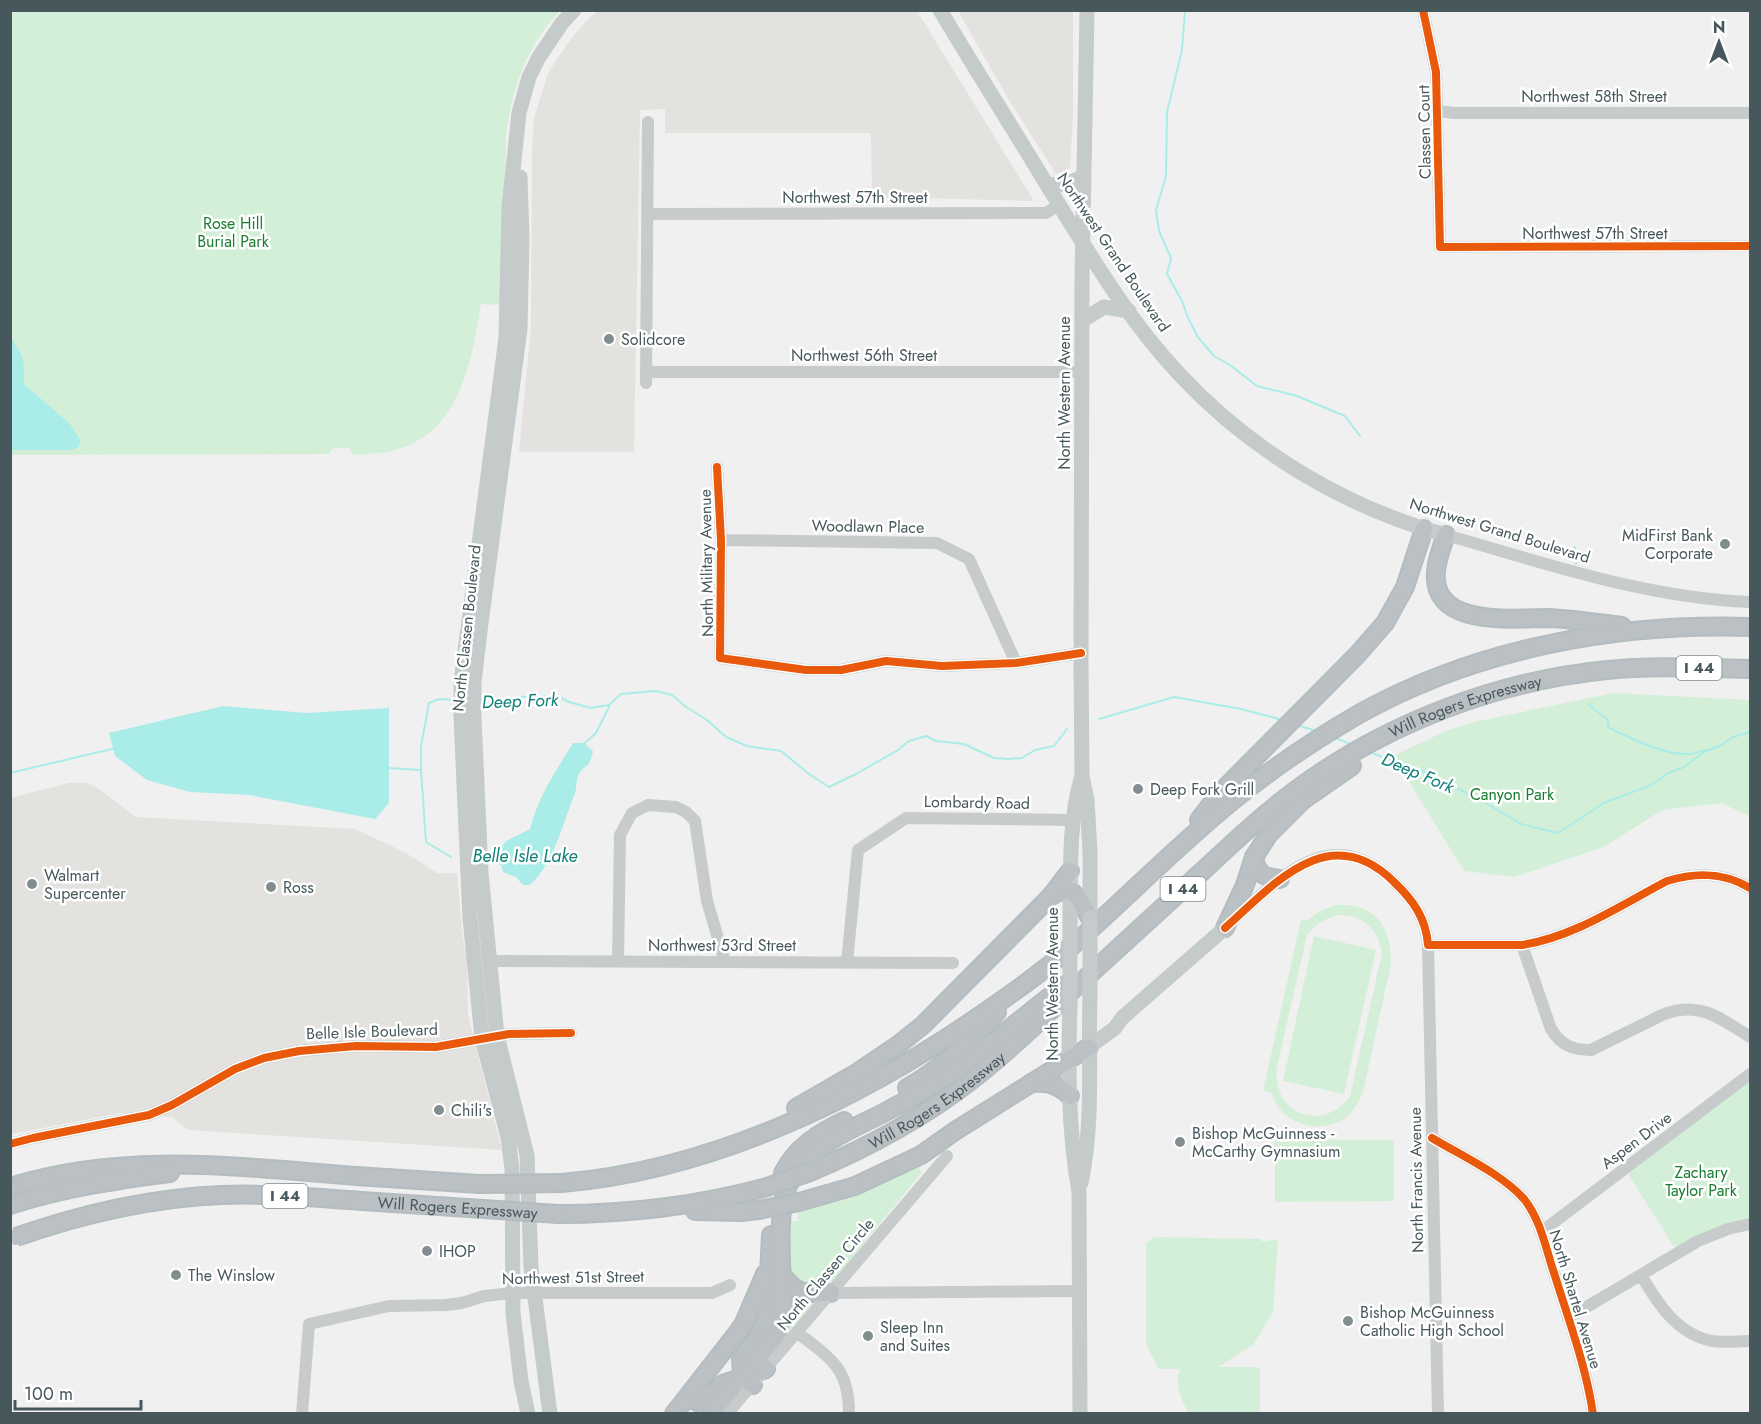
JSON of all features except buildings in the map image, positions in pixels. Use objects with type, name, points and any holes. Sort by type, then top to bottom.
[{"type":"highway","points":[[1169,858],[1218,795],[1318,695],[1385,623],[1405,587],[1424,529]]},
{"type":"highway","points":[[1446,535],[1437,564],[1436,581],[1440,594],[1460,612],[1486,617],[1565,618],[1647,629]]},
{"type":"highway","name":"Will Rogers Expressway","points":[[10,1186],[101,1168],[150,1164],[218,1166],[479,1184],[562,1183],[647,1170],[734,1144],[815,1110],[899,1067],[1020,988],[1062,955],[1234,800],[1290,756],[1361,713],[1432,680],[1499,657],[1564,641],[1647,629],[1750,627]]},
{"type":"highway","name":"Will Rogers Expressway","points":[[12,1239],[60,1222],[112,1209],[166,1200],[219,1195],[302,1197],[558,1214],[598,1214],[661,1210],[767,1187],[844,1158],[898,1130],[974,1078],[1020,1039],[1275,806],[1436,712],[1484,695],[1548,679],[1609,669],[1750,669]]},
{"type":"highway","points":[[1225,928],[1245,885],[1254,857],[1269,834],[1279,821],[1327,775]]},
{"type":"highway","points":[[1254,857],[1260,874],[1267,878],[1280,879]]},
{"type":"highway","points":[[734,1144],[855,1074],[898,1046],[946,1003],[1051,896],[1070,871]]},
{"type":"highway","points":[[1051,896],[1064,890],[1071,891],[1089,910]]},
{"type":"highway","points":[[693,1408],[723,1384],[748,1380],[776,1336],[783,1312],[781,1226],[784,1198],[788,1185],[811,1154],[820,1146],[923,1092],[952,1073],[986,1049],[1039,1004],[1128,939]]},
{"type":"highway","points":[[748,1380],[741,1359],[760,1335],[767,1317],[774,1193],[783,1171],[796,1152],[822,1131],[882,1102],[919,1081],[946,1062],[963,1049],[1020,988]]},
{"type":"highway","points":[[661,1210],[741,1212],[759,1210],[799,1202],[855,1186],[909,1162],[1089,1047]]},
{"type":"highway","points":[[1030,1084],[1057,1085],[1070,1096]]},
{"type":"highway","points":[[10,1205],[40,1195],[94,1183],[218,1166]]},
{"type":"highway","points":[[674,1413],[730,1345],[744,1323],[764,1279],[771,1256]]},
{"type":"highway","points":[[783,1276],[791,1288],[798,1291],[831,1293]]},
{"type":"highway","points":[[693,1408],[768,1304]]},
{"type":"highway","points":[[710,1413],[748,1380],[766,1369]]},
{"type":"main road","name":"North Classen Boulevard","points":[[528,1413],[521,1381],[512,1293],[512,1169],[490,1037],[478,917],[467,717],[468,682],[505,399],[509,207],[517,129],[523,94],[538,57],[574,10]]},
{"type":"main road","name":"Northwest Grand Boulevard","points":[[940,10],[1083,243],[1129,311],[1162,354],[1193,388],[1232,424],[1327,487],[1372,509],[1446,535]]},
{"type":"main road","name":"North Western Avenue","points":[[1080,1413],[1079,1192],[1073,1156],[1070,1059],[1079,1006],[1089,910],[1087,800],[1082,776],[1081,653],[1083,177],[1087,10]]},
{"type":"main road","points":[[1047,185],[1066,184],[1083,177]]},
{"type":"main road","points":[[1083,320],[1104,307],[1129,311]]},
{"type":"main road","name":"North Western Avenue","points":[[1079,1192],[1087,1155],[1090,1102],[1089,1028],[1079,1006],[1070,922],[1070,871],[1075,800],[1082,776]]},
{"type":"main road","name":"North Classen Boulevard","points":[[478,917],[490,961],[490,1037],[519,1116],[527,1155],[533,1292],[550,1413]]},
{"type":"main road","points":[[1089,1047],[1225,928]]},
{"type":"main road","points":[[1079,1006],[1096,1018],[1118,1023]]},
{"type":"main road","points":[[1089,1028],[1097,1030],[1118,1023]]},
{"type":"street","name":"Classen Court","points":[[1422,13],[1436,72],[1440,247]]},
{"type":"street","name":"Northwest 58th Street","points":[[1438,111],[1454,113],[1750,113]]},
{"type":"street","points":[[648,122],[648,214]]},
{"type":"street","name":"Northwest 57th Street","points":[[648,214],[1046,213],[1059,205]]},
{"type":"street","name":"Northwest 56th Street","points":[[648,214],[646,378],[1082,372]]},
{"type":"street","name":"Northwest 57th Street","points":[[1440,247],[1750,246]]},
{"type":"street","name":"North Military Avenue","points":[[717,467],[721,540],[720,658],[806,670],[841,670],[886,661],[942,666],[1016,663]]},
{"type":"street","name":"Northwest Grand Boulevard","points":[[1446,535],[1642,588],[1697,597],[1750,602]]},
{"type":"street","name":"Woodlawn Place","points":[[721,540],[937,543],[969,559],[1016,663]]},
{"type":"street","points":[[1016,663],[1081,653]]},
{"type":"street","points":[[618,961],[620,836],[632,813],[648,805],[676,807],[686,812],[695,821],[707,901],[725,962]]},
{"type":"street","name":"Lombardy Road","points":[[847,962],[858,850],[906,818],[1073,820]]},
{"type":"street","name":"North Francis Avenue","points":[[1225,928],[1297,866],[1324,857],[1351,856],[1367,861],[1388,876],[1413,902],[1425,926],[1428,945],[1438,1413]]},
{"type":"street","points":[[1428,945],[1522,945],[1538,942],[1573,930],[1667,881],[1683,876],[1713,875],[1728,878],[1750,888]]},
{"type":"street","points":[[1522,945],[1551,1029],[1557,1039],[1567,1047],[1591,1050],[1662,1015],[1687,1008],[1713,1013],[1750,1037]]},
{"type":"street","name":"Northwest 53rd Street","points":[[490,961],[953,963]]},
{"type":"street","name":"Belle Isle Boulevard","points":[[10,1144],[149,1115],[172,1106],[235,1068],[264,1058],[299,1051],[356,1046],[436,1047],[490,1037],[571,1033]]},
{"type":"street","name":"Aspen Drive","points":[[1541,1232],[1750,1074]]},
{"type":"street","name":"North Shartel Avenue","points":[[1432,1138],[1512,1188],[1532,1211],[1569,1318],[1583,1366],[1593,1413]]},
{"type":"street","name":"North Classen Circle","points":[[766,1369],[947,1156]]},
{"type":"street","points":[[1569,1318],[1698,1241],[1728,1229],[1750,1224]]},
{"type":"street","points":[[1641,1275],[1664,1311],[1687,1330],[1712,1341],[1750,1341]]},
{"type":"street","name":"Northwest 51st Street","points":[[302,1413],[309,1323],[389,1306],[446,1305],[484,1296],[512,1293],[712,1293],[730,1285]]},
{"type":"street","points":[[831,1293],[1079,1291]]},
{"type":"street","points":[[797,1332],[838,1366],[845,1381],[849,1413]]},
{"type":"street","points":[[728,1413],[748,1380]]},
{"type":"shaded area","points":[[599,10],[917,11],[1034,201],[872,197],[871,133],[665,133],[665,109],[640,110],[634,452],[519,452],[531,327],[534,118],[548,73],[567,44],[586,21]]},
{"type":"shaded area","points":[[958,11],[1073,11],[1073,114],[1070,169],[1056,174],[1009,100]]},
{"type":"shaded area","points":[[69,783],[87,783],[99,789],[136,817],[355,829],[406,853],[437,873],[457,873],[467,960],[468,1015],[502,1150],[188,1130],[172,1117],[121,1113],[11,1134],[10,798]]},
{"type":"green space","name":"Rose Hill Burial Park","points":[[10,11],[560,11],[538,38],[522,69],[508,119],[503,305],[481,304],[469,366],[462,386],[441,422],[426,436],[407,446],[387,452],[367,454],[353,455],[349,448],[333,448],[329,454],[11,455]]},
{"type":"green space","name":"Canyon Park","points":[[1613,693],[1750,700],[1750,816],[1721,803],[1662,810],[1604,847],[1515,877],[1464,871],[1393,756],[1448,730],[1474,722]]},
{"type":"green space","points":[[1335,905],[1349,905],[1371,913],[1384,928],[1391,951],[1391,964],[1363,1092],[1355,1107],[1344,1119],[1333,1124],[1311,1126],[1290,1118],[1275,1102],[1271,1092],[1263,1091],[1301,919],[1307,921],[1318,912]],"holes":[[[1339,915],[1348,916],[1368,925],[1377,937],[1382,953],[1350,1096],[1339,1108],[1326,1114],[1313,1116],[1290,1107],[1282,1097],[1277,1083],[1277,1067],[1307,935],[1325,920]]]},
{"type":"green space","points":[[1314,936],[1376,950],[1344,1094],[1283,1081]]},
{"type":"green space","name":"Zachary Taylor Park","points":[[1750,1081],[1750,1218],[1711,1231],[1676,1250],[1628,1174]]},
{"type":"green space","points":[[1275,1140],[1394,1140],[1394,1201],[1275,1202]]},
{"type":"green space","points":[[934,1151],[919,1169],[922,1172],[832,1282],[827,1286],[803,1287],[789,1278],[787,1221],[798,1221],[797,1207]]},
{"type":"green space","points":[[1154,1237],[1278,1240],[1273,1312],[1253,1345],[1218,1367],[1256,1367],[1260,1370],[1260,1413],[1189,1413],[1179,1391],[1180,1369],[1158,1369],[1146,1343],[1146,1244]]},
{"type":"green space","points":[[788,1293],[814,1299],[816,1302],[765,1365]]},
{"type":"water","points":[[10,332],[22,357],[24,384],[70,424],[81,441],[73,450],[11,450]]},
{"type":"water","points":[[223,706],[306,713],[389,708],[389,803],[375,819],[249,795],[190,792],[147,780],[115,756],[109,733]]},
{"type":"water","name":"Belle Isle Lake","points":[[573,743],[584,743],[593,751],[592,756],[578,776],[575,793],[552,854],[530,885],[523,885],[516,877],[503,872],[501,865],[498,864],[497,847],[501,847],[506,841],[530,829],[543,795]]},
{"type":"waterway","points":[[1185,10],[1182,50],[1167,112],[1166,176],[1156,210],[1159,231],[1171,258],[1167,274],[1198,337],[1214,356],[1257,386],[1297,396],[1345,416],[1360,436]]},
{"type":"waterway","points":[[1575,547],[1576,564]]},
{"type":"waterway","name":"Deep Fork","points":[[480,703],[492,704],[519,697],[558,696],[569,702],[591,708],[609,705],[621,694],[655,691],[664,693],[672,695],[726,737],[747,746],[781,751],[829,787],[898,750],[909,741],[926,736],[936,741],[964,744],[994,758],[1008,759],[1022,758],[1035,750],[1054,746],[1067,729]]},
{"type":"waterway","name":"Deep Fork","points":[[1099,719],[1174,697],[1241,709],[1283,720]]},
{"type":"waterway","name":"Deep Fork","points":[[388,768],[421,770],[421,746],[429,703],[439,699],[456,700]]},
{"type":"waterway","points":[[1588,704],[1608,720],[1608,727],[1647,745],[1679,754],[1706,750]]},
{"type":"waterway","points":[[584,744],[596,733],[609,707]]},
{"type":"waterway","name":"Deep Fork","points":[[1296,725],[1317,731]]},
{"type":"waterway","name":"Deep Fork","points":[[1369,752],[1430,774],[1521,824],[1558,833],[1604,803],[1651,785],[1669,773],[1684,767],[1704,752],[1720,746],[1733,737],[1750,732]]},
{"type":"waterway","name":"Deep Fork","points":[[1333,737],[1353,745]]},
{"type":"waterway","name":"Deep Fork","points":[[10,773],[116,748]]},
{"type":"waterway","points":[[421,770],[426,842],[451,857]]},
{"type":"cycle path","points":[[1423,10],[1436,72],[1440,247],[1750,246]]},
{"type":"cycle path","points":[[717,467],[721,540],[720,658],[806,670],[841,670],[886,661],[942,666],[1016,663],[1081,653]]},
{"type":"cycle path","points":[[1225,928],[1283,877],[1304,864],[1325,857],[1347,856],[1370,864],[1394,882],[1417,910],[1425,926],[1428,945],[1522,945],[1541,941],[1579,928],[1667,881],[1688,876],[1720,876],[1750,888]]},
{"type":"cycle path","points":[[10,1144],[149,1115],[172,1105],[235,1069],[264,1058],[299,1051],[356,1046],[436,1047],[509,1034],[571,1033]]},
{"type":"cycle path","points":[[1432,1138],[1504,1181],[1530,1207],[1542,1236],[1577,1344],[1593,1414]]},
{"type":"place","name":"Solidcore","points":[[609,339]]},
{"type":"place","name":"MidFirst Bank Corporate","points":[[1725,544]]},
{"type":"place","name":"Deep Fork Grill","points":[[1138,789]]},
{"type":"place","name":"Walmart Supercenter","points":[[32,884]]},
{"type":"place","name":"Ross","points":[[271,887]]},
{"type":"place","name":"Chili's","points":[[439,1110]]},
{"type":"place","name":"Bishop McGuinness - McCarthy Gymnasium","points":[[1180,1142]]},
{"type":"place","name":"IHOP","points":[[427,1251]]},
{"type":"place","name":"The Winslow","points":[[176,1275]]},
{"type":"place","name":"Bishop McGuinness Catholic High School","points":[[1348,1321]]},
{"type":"place","name":"Sleep Inn and Suites","points":[[868,1336]]}]
